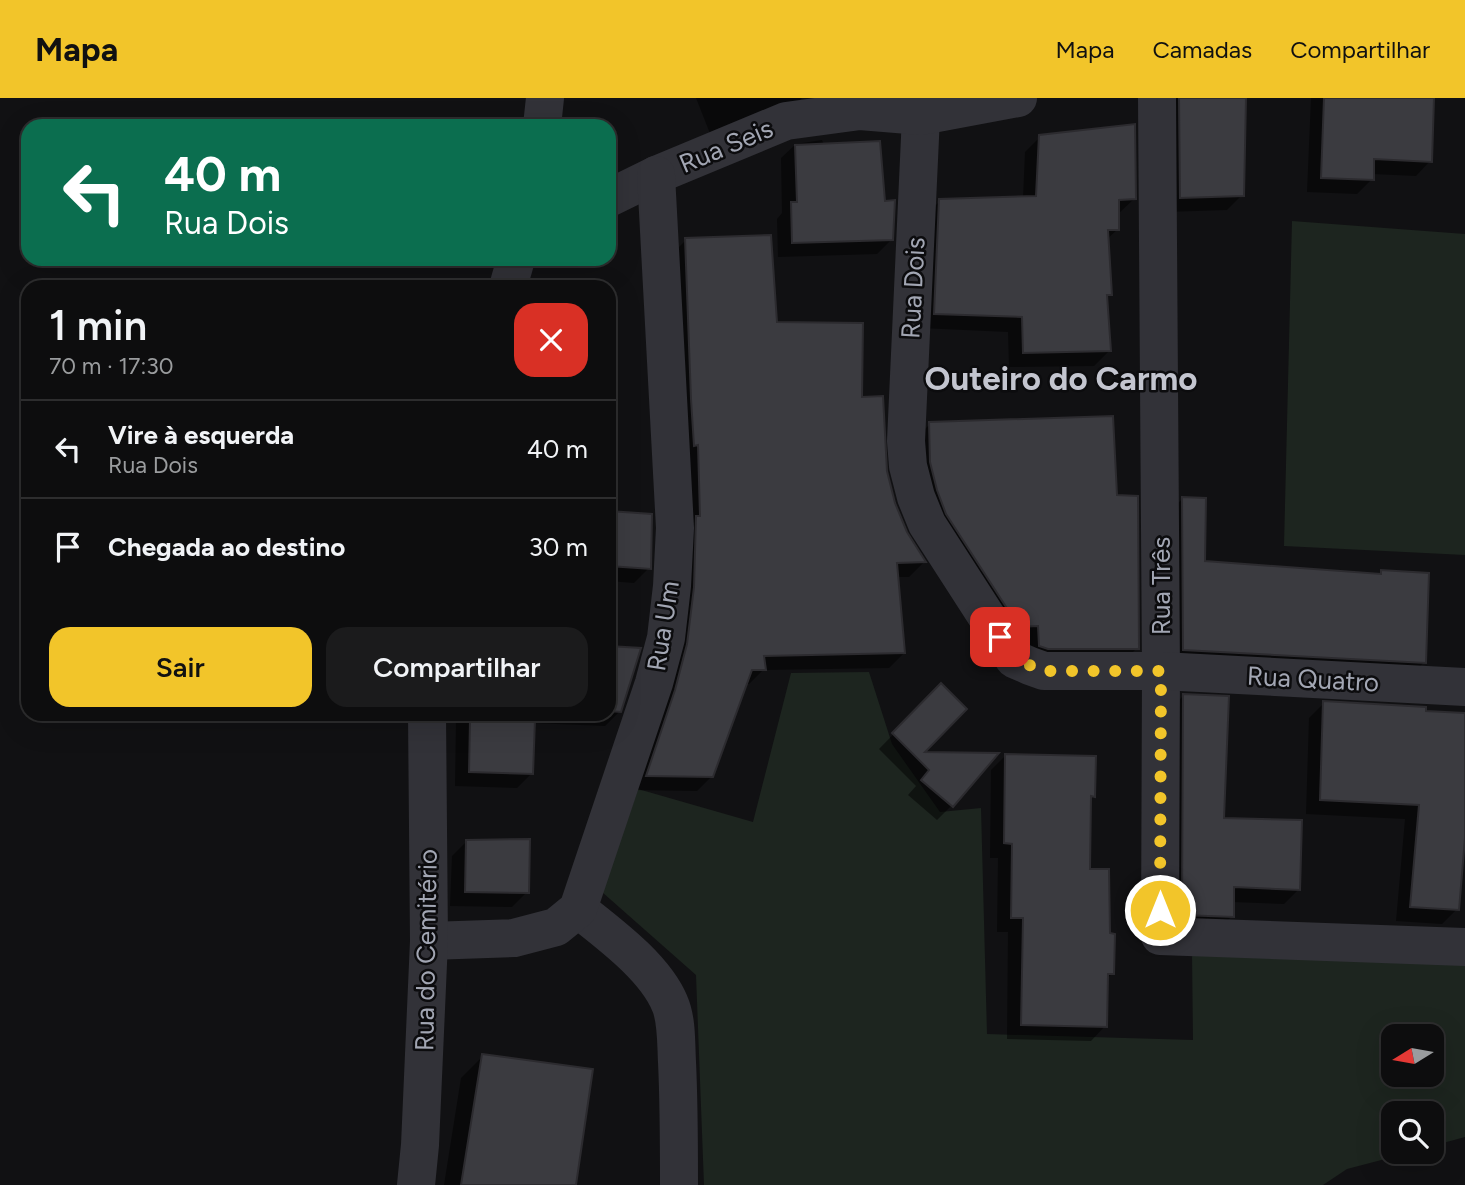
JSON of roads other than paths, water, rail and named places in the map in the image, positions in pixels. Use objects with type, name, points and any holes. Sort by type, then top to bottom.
[{"type":"street","points":[[542,119],[545,98]]},
{"type":"street","name":"Rua Seis","points":[[616,195],[786,121],[860,111],[921,116],[1018,98]]},
{"type":"street","name":"Rua Três","points":[[1157,98],[1160,936],[1465,947]]},
{"type":"street","name":"Rua Dois","points":[[921,116],[906,441],[908,466],[927,524],[1014,659],[1044,671],[1161,671]]},
{"type":"street","name":"Rua Um","points":[[578,909],[654,683],[666,638],[672,586],[675,528],[656,175]]},
{"type":"street","name":"Rua Quatro","points":[[1161,671],[1465,687]]},
{"type":"street","name":"Rua do Cemitério","points":[[416,1185],[421,1145],[429,941],[427,721]]},
{"type":"street","points":[[429,941],[514,938],[556,927],[578,909],[620,942],[655,979],[671,1004],[676,1043],[679,1185]]},
{"type":"district","name":"Outeiro do Carmo","points":[[1061,378]]}]
